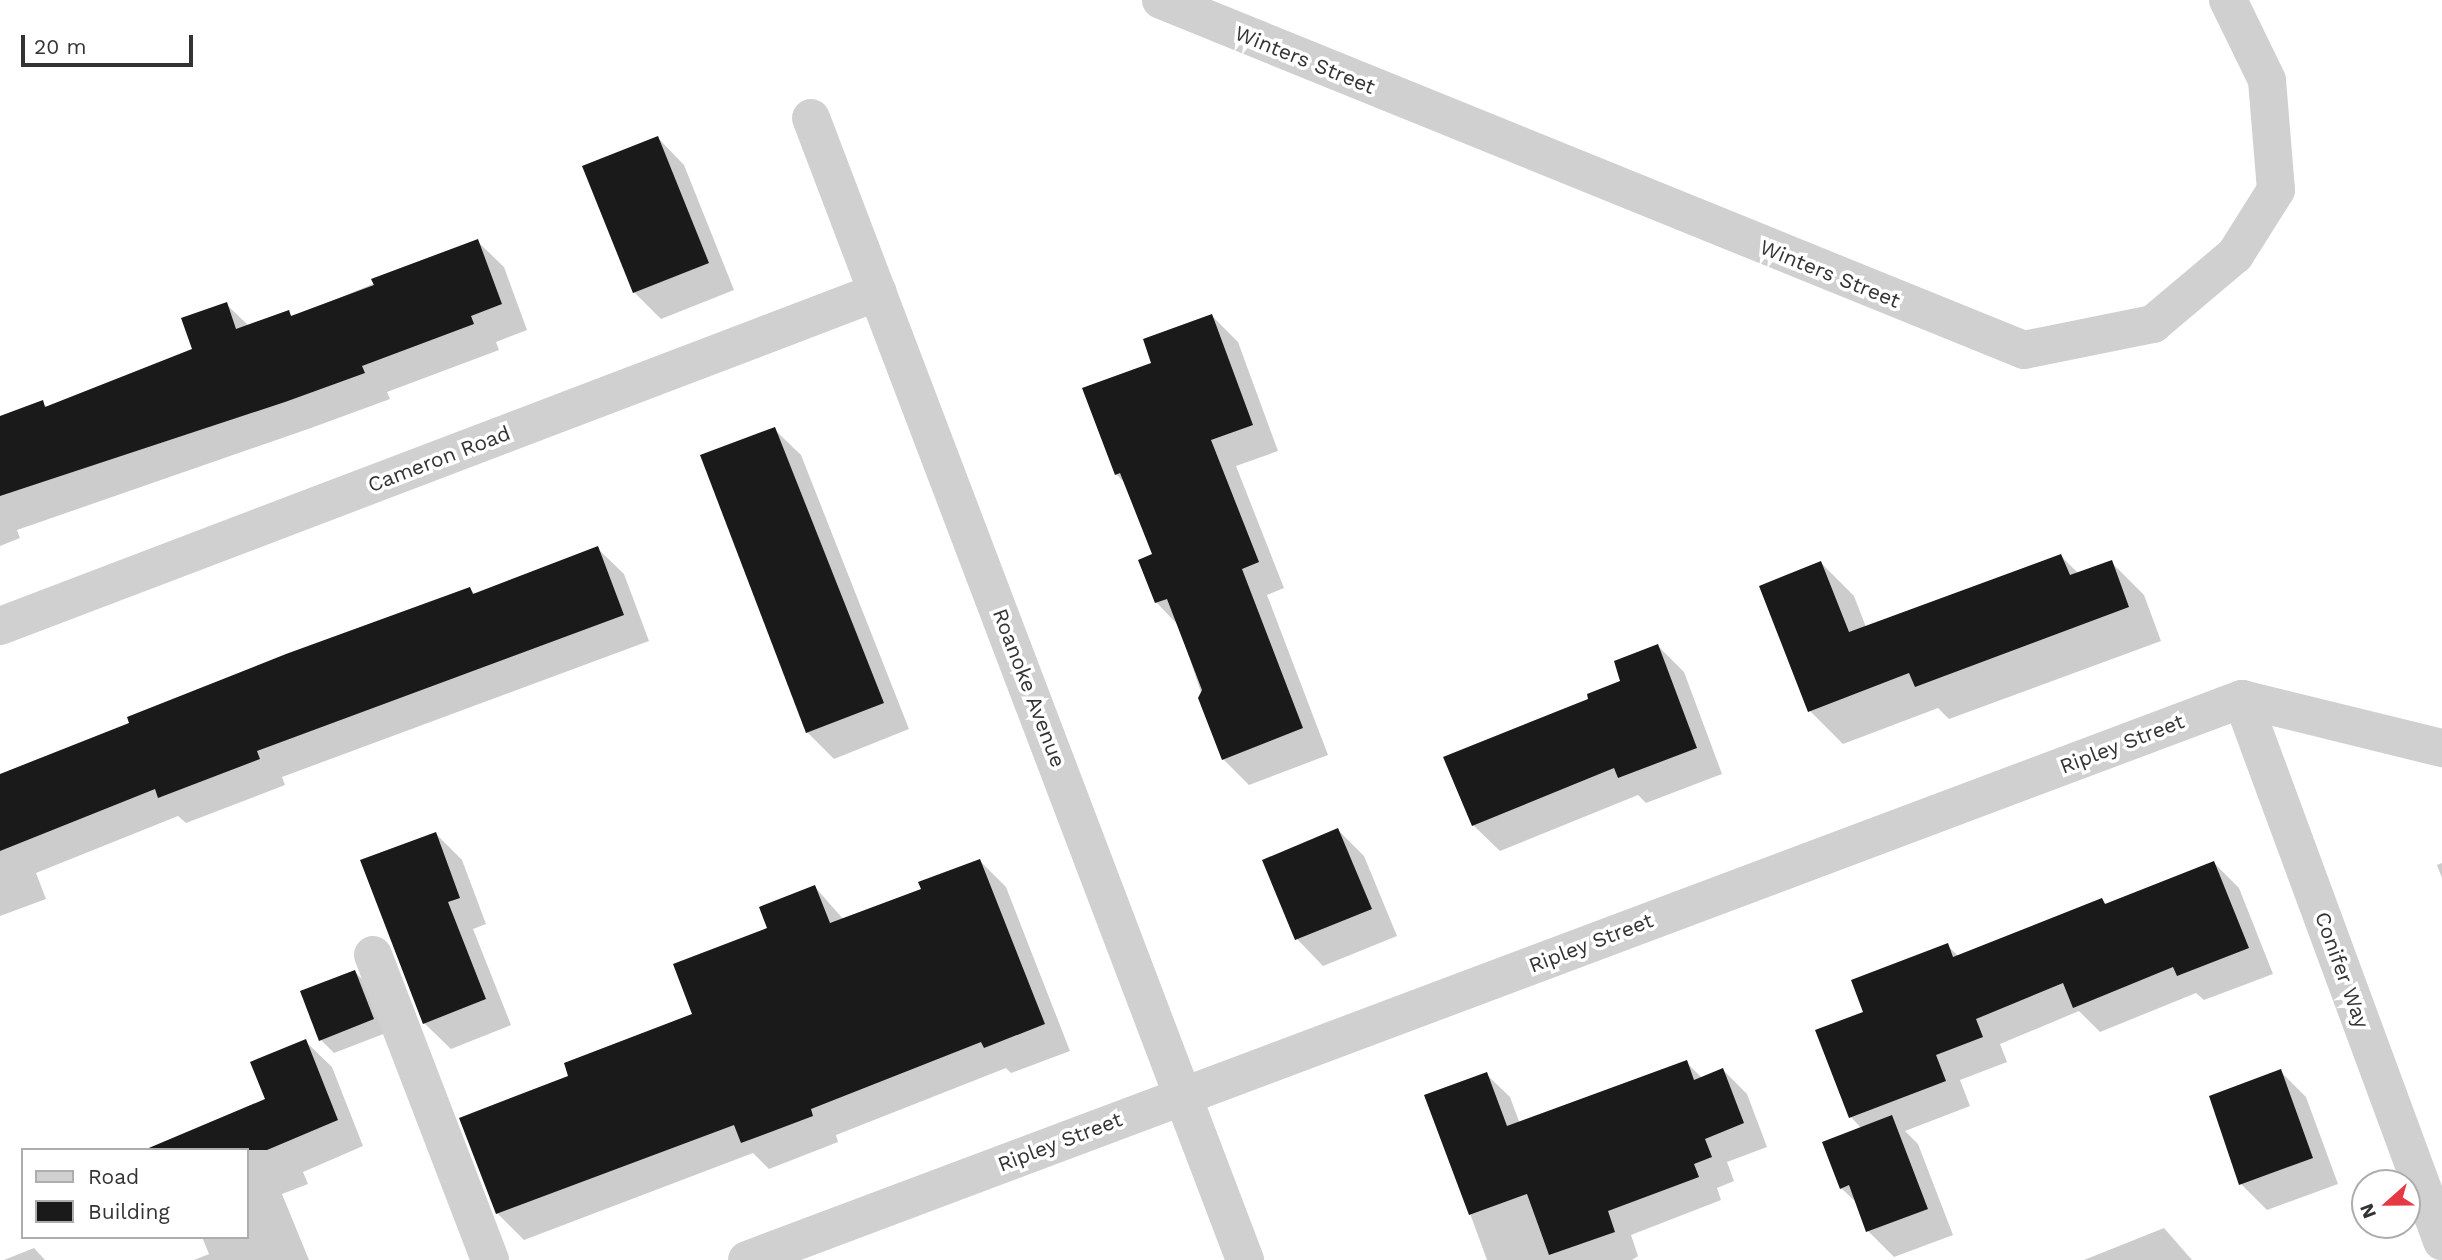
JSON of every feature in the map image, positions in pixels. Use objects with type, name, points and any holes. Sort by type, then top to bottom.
[{"type":"street","name":"Winters Street","points":[[1161,0],[2024,350],[2153,324],[2235,255],[2276,190],[2267,80],[2228,0]]},
{"type":"street","name":"Roanoke Avenue","points":[[811,118],[1245,1260]]},
{"type":"street","name":"Cameron Road","points":[[0,626],[878,292]]},
{"type":"street","name":"Ripley Street","points":[[747,1260],[2242,699]]},
{"type":"street","points":[[2242,699],[2442,748]]},
{"type":"street","name":"Conifer Way","points":[[2242,699],[2442,1241]]},
{"type":"street","points":[[373,955],[490,1260]]},
{"type":"building","points":[[658,136],[709,263],[633,293],[582,166]]},
{"type":"building","points":[[478,239],[502,304],[471,316],[474,324],[362,366],[365,373],[0,496],[0,416],[43,400],[45,407],[192,349],[181,318],[227,302],[236,329],[289,310],[291,316],[374,285],[371,279]]},
{"type":"building","points":[[1212,314],[1253,425],[1211,440],[1259,562],[1242,569],[1303,728],[1222,760],[1198,698],[1202,690],[1167,599],[1155,603],[1138,560],[1152,554],[1120,473],[1115,475],[1082,388],[1151,363],[1143,339]]},
{"type":"building","points":[[775,427],[884,703],[806,733],[700,455]]},
{"type":"building","points":[[598,546],[624,615],[257,751],[260,759],[158,798],[155,789],[0,851],[0,774],[129,723],[127,717],[286,654],[470,587],[473,594]]},
{"type":"building","points":[[2061,554],[2070,575],[2112,560],[2129,607],[1915,687],[1909,673],[1808,712],[1759,586],[1821,561],[1849,632]]},
{"type":"building","points":[[1658,644],[1697,748],[1618,778],[1614,768],[1472,826],[1443,757],[1588,699],[1587,694],[1620,681],[1614,661]]},
{"type":"building","points":[[1338,828],[1372,909],[1295,940],[1262,860]]},
{"type":"building","points":[[436,832],[460,898],[448,902],[486,999],[423,1024],[360,860]]},
{"type":"building","points":[[980,859],[1045,1024],[984,1048],[981,1042],[811,1109],[813,1116],[741,1143],[734,1125],[496,1214],[459,1118],[568,1076],[564,1063],[692,1014],[673,964],[767,928],[759,907],[815,885],[830,923],[921,889],[918,882]]},
{"type":"building","points":[[2214,861],[2249,948],[2177,976],[2173,967],[2073,1008],[2063,983],[1976,1019],[1983,1037],[1936,1055],[1946,1081],[1849,1118],[1815,1030],[1863,1012],[1851,980],[1948,943],[1953,957],[2102,898],[2105,904]]},
{"type":"building","points":[[355,970],[374,1019],[319,1041],[300,991]]},
{"type":"building","points":[[306,1039],[338,1120],[267,1150],[149,1148],[265,1099],[250,1062]]},
{"type":"building","points":[[1687,1060],[1694,1080],[1723,1068],[1744,1123],[1705,1139],[1712,1157],[1694,1164],[1699,1177],[1608,1211],[1615,1232],[1549,1255],[1527,1194],[1469,1215],[1424,1095],[1487,1072],[1507,1126]]},
{"type":"building","points":[[2281,1069],[2313,1158],[2239,1185],[2209,1096]]},
{"type":"building","points":[[1892,1115],[1928,1209],[1866,1232],[1849,1185],[1840,1189],[1822,1142]]}]
